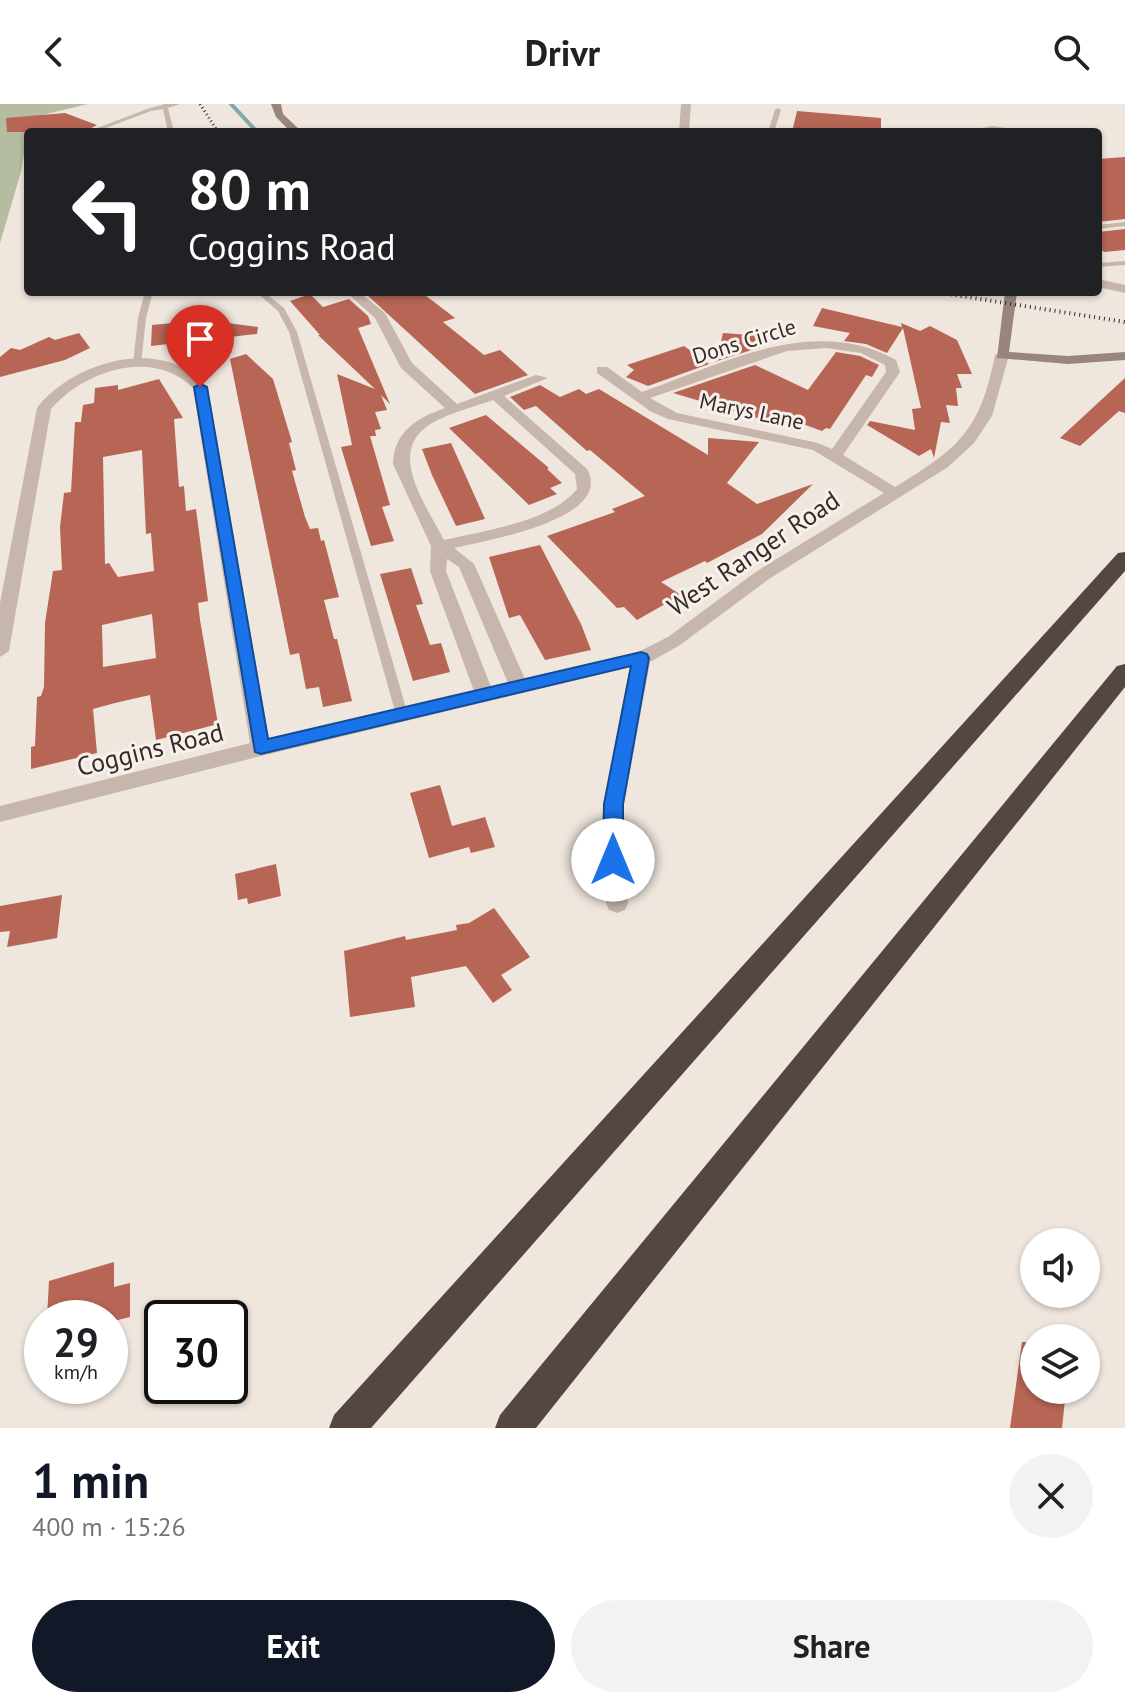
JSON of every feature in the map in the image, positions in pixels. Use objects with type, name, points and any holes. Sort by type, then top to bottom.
[{"type":"highway","points":[[347,1428],[1125,558]]},
{"type":"highway","points":[[513,1428],[1125,672]]},
{"type":"street","points":[[276,104],[279,115],[293,128]]},
{"type":"street","points":[[684,128],[686,104]]},
{"type":"street","points":[[1102,284],[1125,289]]},
{"type":"street","points":[[357,296],[380,316],[406,365],[453,408]]},
{"type":"street","name":"West Ranger Road","points":[[641,658],[674,641],[763,575],[943,464],[968,443],[983,425],[994,399],[1010,296]]},
{"type":"street","name":"Dons Circle","points":[[640,397],[784,348],[806,343],[852,345],[891,363],[893,372],[835,456]]},
{"type":"street","points":[[1002,355],[1057,360],[1125,356]]},
{"type":"street","points":[[0,651],[44,408],[70,382],[104,369],[133,364],[176,368],[187,373],[200,387],[261,748]]},
{"type":"street","name":"Marys Lane","points":[[602,370],[673,416],[818,447],[895,493]]},
{"type":"street","points":[[485,695],[438,571],[439,546],[412,493],[401,464],[401,450],[410,432],[453,408],[541,378]]},
{"type":"street","points":[[439,546],[528,522],[571,505],[583,492],[585,482],[582,472],[495,395]]},
{"type":"street","points":[[439,546],[466,564],[519,687]]},
{"type":"street","points":[[617,903],[611,846],[614,804],[641,658]]},
{"type":"street","name":"Coggins Road","points":[[0,814],[261,748],[641,658]]},
{"type":"lane","points":[[102,128],[177,104]]},
{"type":"lane","points":[[165,106],[170,128]]},
{"type":"lane","points":[[772,128],[778,110]]},
{"type":"lane","points":[[1102,227],[1125,224]]},
{"type":"lane","points":[[1102,265],[1125,263]]},
{"type":"lane","points":[[133,364],[148,296]]},
{"type":"lane","points":[[265,296],[281,310],[293,332],[402,715]]},
{"type":"green space","points":[[0,104],[88,104],[30,118],[28,128],[24,128],[21,172],[0,243]]},
{"type":"building","points":[[797,111],[881,118],[881,128],[793,128]]},
{"type":"building","points":[[65,113],[97,125],[91,128],[24,128],[24,132],[7,132],[6,118]]},
{"type":"building","points":[[1125,157],[1125,219],[1102,222],[1102,159]]},
{"type":"building","points":[[1125,229],[1125,250],[1104,252],[1102,232]]},
{"type":"building","points":[[312,296],[323,307],[349,299],[368,316],[371,324],[358,328],[390,404],[381,395],[387,410],[375,412],[381,429],[375,430],[376,436],[370,436],[390,505],[382,507],[394,541],[371,546],[341,447],[352,445],[337,374],[375,389],[318,335],[290,301]]},
{"type":"building","points":[[368,296],[426,296],[455,318],[443,322],[484,355],[500,350],[528,375],[475,394]]},
{"type":"building","points":[[822,308],[902,327],[901,323],[920,331],[930,326],[957,340],[972,374],[957,374],[962,388],[956,388],[958,406],[946,405],[950,423],[941,422],[934,458],[931,449],[919,456],[867,425],[870,421],[915,430],[912,409],[921,408],[903,328],[887,353],[866,344],[844,341],[850,333],[813,326]]},
{"type":"building","points":[[204,320],[258,327],[257,334],[151,346],[152,325]]},
{"type":"building","points":[[79,333],[90,348],[65,360],[0,377],[0,357],[11,348],[20,350],[49,337],[55,340]]},
{"type":"building","points":[[723,333],[764,336],[761,347],[714,362],[716,345],[720,346]]},
{"type":"building","points":[[684,346],[709,364],[648,386],[626,377],[634,370],[627,365]]},
{"type":"building","points":[[836,352],[860,356],[879,365],[872,377],[866,375],[830,429],[822,431],[775,414],[781,425],[673,393],[755,365],[808,390]]},
{"type":"building","points":[[246,354],[273,379],[292,442],[289,443],[296,470],[292,471],[305,517],[310,529],[318,528],[321,541],[324,540],[339,597],[324,600],[352,701],[323,707],[319,687],[306,689],[299,653],[290,655],[230,359]]},
{"type":"building","points":[[1125,378],[1125,413],[1119,411],[1080,446],[1060,438]]},
{"type":"building","points":[[159,379],[183,418],[174,419],[179,487],[184,486],[186,511],[196,509],[208,601],[198,603],[218,724],[156,740],[150,695],[115,703],[93,709],[97,753],[31,769],[37,697],[41,696],[44,687],[45,623],[53,571],[62,570],[60,527],[64,493],[71,492],[75,422],[81,422],[83,405],[94,403],[95,388],[118,385],[118,390]],"holes":[[[142,450],[146,534],[151,533],[154,571],[118,577],[109,563],[105,564],[103,457]],[[152,614],[156,658],[103,667],[102,625]]]},
{"type":"building","points":[[540,385],[560,397],[579,389],[586,394],[599,389],[708,455],[708,438],[759,442],[727,483],[757,504],[813,484],[762,534],[707,563],[705,561],[661,582],[681,595],[637,620],[624,607],[617,608],[547,536],[615,512],[612,509],[645,496],[536,406],[524,410],[510,397]]},
{"type":"building","points":[[486,415],[549,468],[562,483],[550,488],[557,494],[529,505],[449,428]]},
{"type":"building","points":[[451,443],[485,519],[456,526],[432,475],[422,449]]},
{"type":"building","points":[[540,545],[591,650],[545,660],[520,615],[509,618],[489,557]]},
{"type":"building","points":[[411,568],[423,604],[416,605],[430,645],[441,643],[450,672],[413,681],[380,574]]},
{"type":"building","points":[[440,785],[452,826],[485,817],[495,847],[471,853],[469,847],[429,858],[410,793]]},
{"type":"building","points":[[276,864],[281,896],[248,904],[247,898],[238,900],[235,874]]},
{"type":"building","points":[[62,895],[57,938],[7,947],[10,931],[0,932],[0,906]]},
{"type":"building","points":[[494,908],[530,957],[501,975],[512,990],[493,1003],[466,966],[411,977],[415,1007],[350,1017],[344,951],[405,936],[406,940],[457,930],[456,925],[469,923]]},
{"type":"building","points":[[114,1262],[114,1287],[130,1283],[130,1317],[128,1300],[48,1300],[49,1281]]},
{"type":"building","points":[[1020,1356],[1020,1404],[1065,1404],[1062,1428],[1010,1428]]},
{"type":"waterway","points":[[231,104],[253,128]]},
{"type":"railway","points":[[200,104],[215,128]]},
{"type":"railway","points":[[961,296],[1125,322]]},
{"type":"route","points":[[200,387],[261,748],[641,658],[614,804],[613,860]]}]
